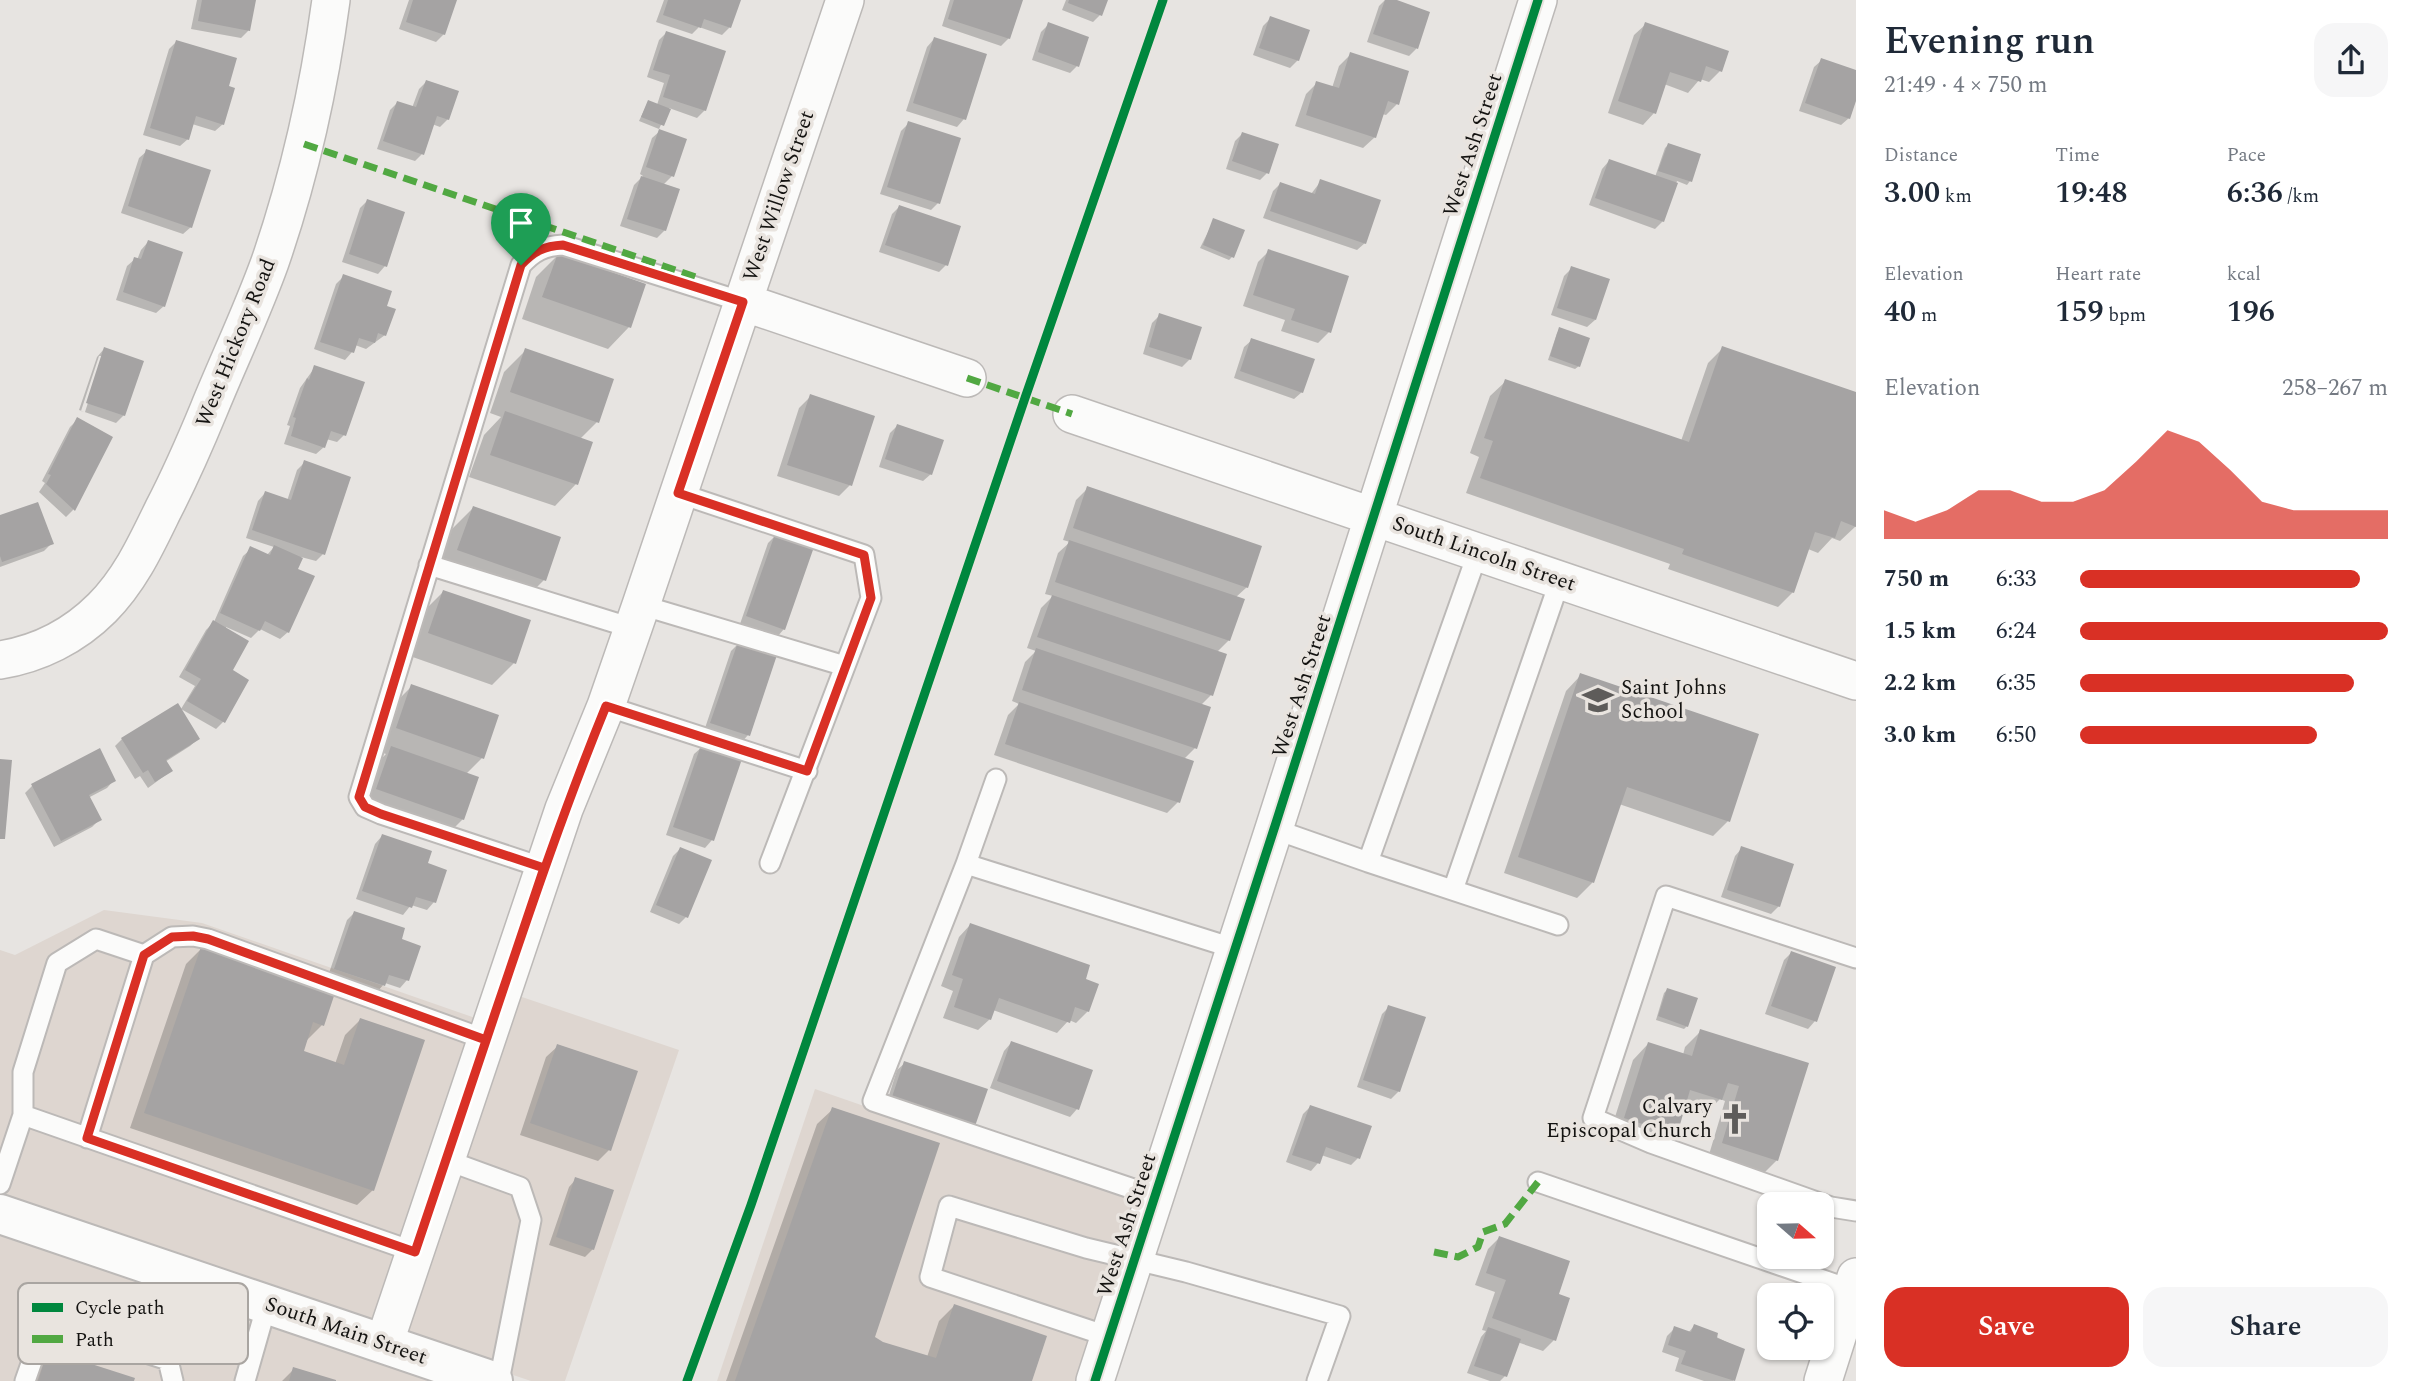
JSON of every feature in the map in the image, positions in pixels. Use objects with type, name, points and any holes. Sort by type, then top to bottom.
[{"type":"main road","name":"South Main Street","points":[[0,1214],[203,1283]]},
{"type":"main road","name":"South Main Street","points":[[248,1298],[493,1381]]},
{"type":"street","name":"West Hickory Road","points":[[0,660],[54,644],[102,608],[126,580],[191,454],[269,266],[284,222],[324,48],[331,0]]},
{"type":"street","name":"West Willow Street","points":[[384,1344],[564,808],[606,706],[637,617],[845,0]]},
{"type":"street","name":"West Ash Street","points":[[1094,1381],[1236,949],[1538,0]]},
{"type":"street","points":[[743,302],[967,378]]},
{"type":"street","name":"South Lincoln Street","points":[[1072,414],[1856,681]]},
{"type":"street","points":[[1823,1381],[1853,1292]]},
{"type":"lane","points":[[544,868],[381,814],[365,807],[359,797],[521,265],[530,254],[546,246],[563,245],[743,302]]},
{"type":"lane","points":[[678,493],[864,555],[871,598],[770,863]]},
{"type":"lane","points":[[1368,862],[1478,552]]},
{"type":"lane","points":[[429,565],[845,666]]},
{"type":"lane","points":[[1452,890],[1560,580]]},
{"type":"lane","points":[[606,706],[807,771]]},
{"type":"lane","points":[[996,779],[966,864],[873,1101],[1154,1196]]},
{"type":"lane","points":[[1274,829],[1558,925]]},
{"type":"lane","points":[[966,864],[1236,949]]},
{"type":"lane","points":[[1856,958],[1666,896],[1593,1118],[1664,1148],[1831,1207],[1856,1211]]},
{"type":"lane","points":[[87,1138],[144,955],[172,937],[193,936],[208,939],[486,1040]]},
{"type":"lane","points":[[0,1184],[23,1115],[23,1072],[57,963],[96,939],[144,955]]},
{"type":"lane","points":[[23,1115],[415,1252]]},
{"type":"lane","points":[[446,1160],[520,1187],[531,1220],[499,1381]]},
{"type":"lane","points":[[1538,1182],[1853,1292]]},
{"type":"lane","points":[[1110,1337],[930,1277],[949,1206],[1133,1261],[1255,1291],[1340,1316],[1317,1381]]},
{"type":"lane","points":[[246,1381],[267,1304]]},
{"type":"lane","points":[[25,1381],[31,1364]]},
{"type":"shaded area","points":[[104,910],[202,923],[481,1020],[377,1325],[0,1195],[0,950],[15,955]]},
{"type":"shaded area","points":[[516,995],[679,1050],[565,1381],[531,1381],[399,1336]]},
{"type":"shaded area","points":[[815,1089],[1140,1202],[1081,1381],[717,1381]]},
{"type":"shaded area","points":[[0,1234],[144,1283],[18,1283],[18,1364],[248,1364],[248,1318],[432,1381],[0,1381]]},
{"type":"building","points":[[202,0],[256,0],[250,31],[198,21]]},
{"type":"building","points":[[413,0],[457,0],[445,35],[406,22]]},
{"type":"building","points":[[668,0],[741,0],[731,28],[704,19],[701,28],[663,15]]},
{"type":"building","points":[[954,0],[1023,0],[1010,39],[948,19]]},
{"type":"building","points":[[1069,0],[1108,0],[1102,16],[1068,3]]},
{"type":"building","points":[[1385,0],[1397,0],[1430,12],[1418,49],[1373,34]]},
{"type":"building","points":[[1270,16],[1310,30],[1299,61],[1259,48]]},
{"type":"building","points":[[1048,22],[1089,37],[1079,67],[1038,52]]},
{"type":"building","points":[[1645,22],[1729,51],[1722,72],[1706,66],[1701,82],[1670,72],[1656,114],[1618,101]]},
{"type":"building","points":[[666,31],[726,51],[706,111],[663,97],[670,75],[653,70]]},
{"type":"building","points":[[934,37],[987,54],[966,120],[913,103]]},
{"type":"building","points":[[176,40],[237,58],[229,86],[235,88],[224,125],[196,116],[189,140],[150,128]]},
{"type":"building","points":[[1350,52],[1409,71],[1399,105],[1388,101],[1376,138],[1306,115],[1316,81],[1339,88]]},
{"type":"building","points":[[1821,58],[1856,70],[1856,101],[1850,119],[1805,103]]},
{"type":"building","points":[[426,80],[459,91],[449,120],[437,116],[424,155],[383,141],[397,101],[416,107]]},
{"type":"building","points":[[648,100],[671,109],[664,126],[641,117]]},
{"type":"building","points":[[908,121],[961,138],[940,204],[887,187]]},
{"type":"building","points":[[659,129],[687,139],[674,177],[646,167]]},
{"type":"building","points":[[1242,132],[1279,144],[1269,174],[1232,161]]},
{"type":"building","points":[[1668,143],[1701,154],[1692,182],[1658,171]]},
{"type":"building","points":[[146,149],[211,170],[192,228],[128,206]]},
{"type":"building","points":[[1609,159],[1678,183],[1664,222],[1595,198]]},
{"type":"building","points":[[641,176],[680,189],[666,231],[627,219]]},
{"type":"building","points":[[1320,179],[1381,200],[1366,244],[1270,211],[1280,182],[1315,194]]},
{"type":"building","points":[[367,199],[405,212],[387,267],[349,254]]},
{"type":"building","points":[[899,205],[961,226],[948,266],[885,245]]},
{"type":"building","points":[[1213,218],[1245,230],[1234,258],[1203,245]]},
{"type":"building","points":[[148,240],[183,252],[165,307],[123,292],[134,257],[141,259]]},
{"type":"building","points":[[1268,249],[1349,276],[1331,333],[1291,320],[1295,309],[1253,295]]},
{"type":"building","points":[[558,253],[646,284],[631,328],[542,297]]},
{"type":"building","points":[[1571,266],[1610,279],[1596,320],[1557,308]]},
{"type":"building","points":[[343,274],[392,291],[387,306],[396,309],[386,336],[378,333],[375,343],[359,338],[354,353],[320,342]]},
{"type":"building","points":[[1159,313],[1202,327],[1191,360],[1149,347]]},
{"type":"building","points":[[1559,327],[1590,338],[1580,367],[1550,356]]},
{"type":"building","points":[[1251,338],[1315,359],[1303,393],[1240,371]]},
{"type":"building","points":[[1722,346],[1856,392],[1856,527],[1841,521],[1835,538],[1815,532],[1794,593],[1682,554],[1684,549],[1480,478],[1493,441],[1484,438],[1505,379],[1689,442]]},
{"type":"building","points":[[104,347],[144,361],[125,416],[86,403]]},
{"type":"building","points":[[525,348],[614,379],[599,423],[510,392]]},
{"type":"building","points":[[314,365],[365,382],[346,436],[331,431],[325,448],[291,436],[296,418],[293,417]]},
{"type":"building","points":[[810,394],[875,416],[852,486],[787,465]]},
{"type":"building","points":[[505,411],[593,442],[578,485],[490,455]]},
{"type":"building","points":[[77,417],[113,437],[75,511],[46,484],[51,475],[48,474]]},
{"type":"building","points":[[897,424],[944,440],[932,475],[885,459]]},
{"type":"building","points":[[304,460],[351,477],[325,555],[252,530],[265,491],[291,500]]},
{"type":"building","points":[[1087,486],[1262,546],[1248,588],[1073,528]]},
{"type":"building","points":[[38,502],[54,544],[2,562],[0,515]]},
{"type":"building","points":[[473,506],[561,537],[546,581],[457,550]]},
{"type":"building","points":[[775,534],[814,547],[785,630],[746,616]]},
{"type":"building","points":[[1069,540],[1245,599],[1230,641],[1055,582]]},
{"type":"building","points":[[274,545],[303,558],[298,569],[315,576],[289,633],[265,621],[260,631],[220,613],[250,546],[270,555]]},
{"type":"building","points":[[443,590],[531,620],[516,664],[428,633]]},
{"type":"building","points":[[1052,595],[1227,654],[1213,696],[1037,637]]},
{"type":"building","points":[[213,620],[249,641],[233,670],[249,680],[225,723],[187,701],[201,679],[185,670]]},
{"type":"building","points":[[738,642],[777,655],[750,736],[710,723]]},
{"type":"building","points":[[1036,648],[1211,707],[1197,749],[1022,690]]},
{"type":"building","points":[[1580,673],[1759,734],[1730,822],[1627,787],[1594,883],[1518,857]]},
{"type":"building","points":[[411,684],[499,715],[484,759],[396,728]]},
{"type":"building","points":[[1019,702],[1194,761],[1180,803],[1005,744]]},
{"type":"building","points":[[178,703],[200,739],[166,760],[173,771],[155,782],[148,770],[143,773],[121,738]]},
{"type":"building","points":[[701,745],[742,759],[714,841],[673,827]]},
{"type":"building","points":[[391,746],[479,777],[464,820],[376,789]]},
{"type":"building","points":[[100,748],[116,781],[89,795],[102,820],[61,841],[31,784]]},
{"type":"building","points":[[0,759],[12,760],[5,839],[0,839]]},
{"type":"building","points":[[382,834],[432,851],[428,863],[447,870],[436,903],[416,897],[412,908],[362,891]]},
{"type":"building","points":[[1741,846],[1794,864],[1780,907],[1727,890]]},
{"type":"building","points":[[680,847],[712,860],[688,918],[656,905]]},
{"type":"building","points":[[354,911],[405,928],[402,939],[421,946],[409,981],[389,975],[385,986],[334,969]]},
{"type":"building","points":[[970,923],[1090,965],[1086,979],[1099,984],[1089,1012],[1075,1007],[1070,1023],[999,998],[991,1020],[954,1007],[963,979],[952,975]]},
{"type":"building","points":[[201,947],[335,993],[324,1026],[313,1022],[304,1051],[344,1065],[360,1018],[425,1040],[374,1191],[144,1113]]},
{"type":"building","points":[[1791,951],[1836,967],[1817,1022],[1771,1006]]},
{"type":"building","points":[[1667,988],[1698,998],[1688,1027],[1658,1016]]},
{"type":"building","points":[[1388,1005],[1426,1017],[1400,1092],[1363,1080]]},
{"type":"building","points":[[1700,1029],[1809,1063],[1778,1161],[1722,1143],[1739,1086],[1728,1083],[1722,1100],[1690,1090],[1677,1135],[1624,1118],[1648,1042],[1692,1056]]},
{"type":"building","points":[[1011,1041],[1093,1070],[1079,1110],[997,1081]]},
{"type":"building","points":[[557,1044],[638,1071],[611,1151],[530,1123]]},
{"type":"building","points":[[904,1061],[988,1089],[974,1129],[891,1100]]},
{"type":"building","points":[[1310,1105],[1372,1126],[1360,1159],[1326,1147],[1320,1164],[1292,1155]]},
{"type":"building","points":[[832,1107],[940,1143],[875,1337],[883,1342],[936,1358],[954,1304],[1047,1336],[1032,1381],[735,1381]]},
{"type":"building","points":[[575,1177],[614,1190],[594,1250],[556,1237]]},
{"type":"building","points":[[1499,1236],[1570,1261],[1559,1294],[1570,1298],[1556,1341],[1492,1318],[1506,1280],[1486,1273]]},
{"type":"building","points":[[1694,1324],[1718,1333],[1717,1338],[1745,1349],[1735,1381],[1681,1364],[1686,1351],[1668,1345],[1674,1326],[1691,1332]]},
{"type":"building","points":[[1488,1327],[1521,1339],[1507,1377],[1474,1366]]},
{"type":"building","points":[[43,1364],[92,1364],[135,1378],[134,1381],[38,1381]]},
{"type":"building","points":[[293,1367],[336,1380],[336,1381],[289,1381]]},
{"type":"marked path","points":[[304,144],[696,277]]},
{"type":"marked path","points":[[967,378],[1072,414]]},
{"type":"marked path","points":[[1434,1252],[1458,1257],[1478,1247],[1483,1232],[1505,1224],[1538,1182]]},
{"type":"cycle path","points":[[687,1381],[751,1205],[1163,0]]},
{"type":"cycle path","points":[[1095,1381],[1538,0]]},
{"type":"place","name":"Saint Johns School","points":[[1598,700]]},
{"type":"place","name":"Calvary Episcopal Church","points":[[1735,1119]]},
{"type":"route","points":[[521,265],[359,797],[365,807],[381,814],[544,868],[415,1252],[87,1138],[144,955],[172,937],[193,936],[208,939],[486,1040],[544,868],[564,808],[606,706],[807,771],[871,598],[864,555],[678,493],[743,302],[563,245],[546,246],[530,254],[521,265]]}]
